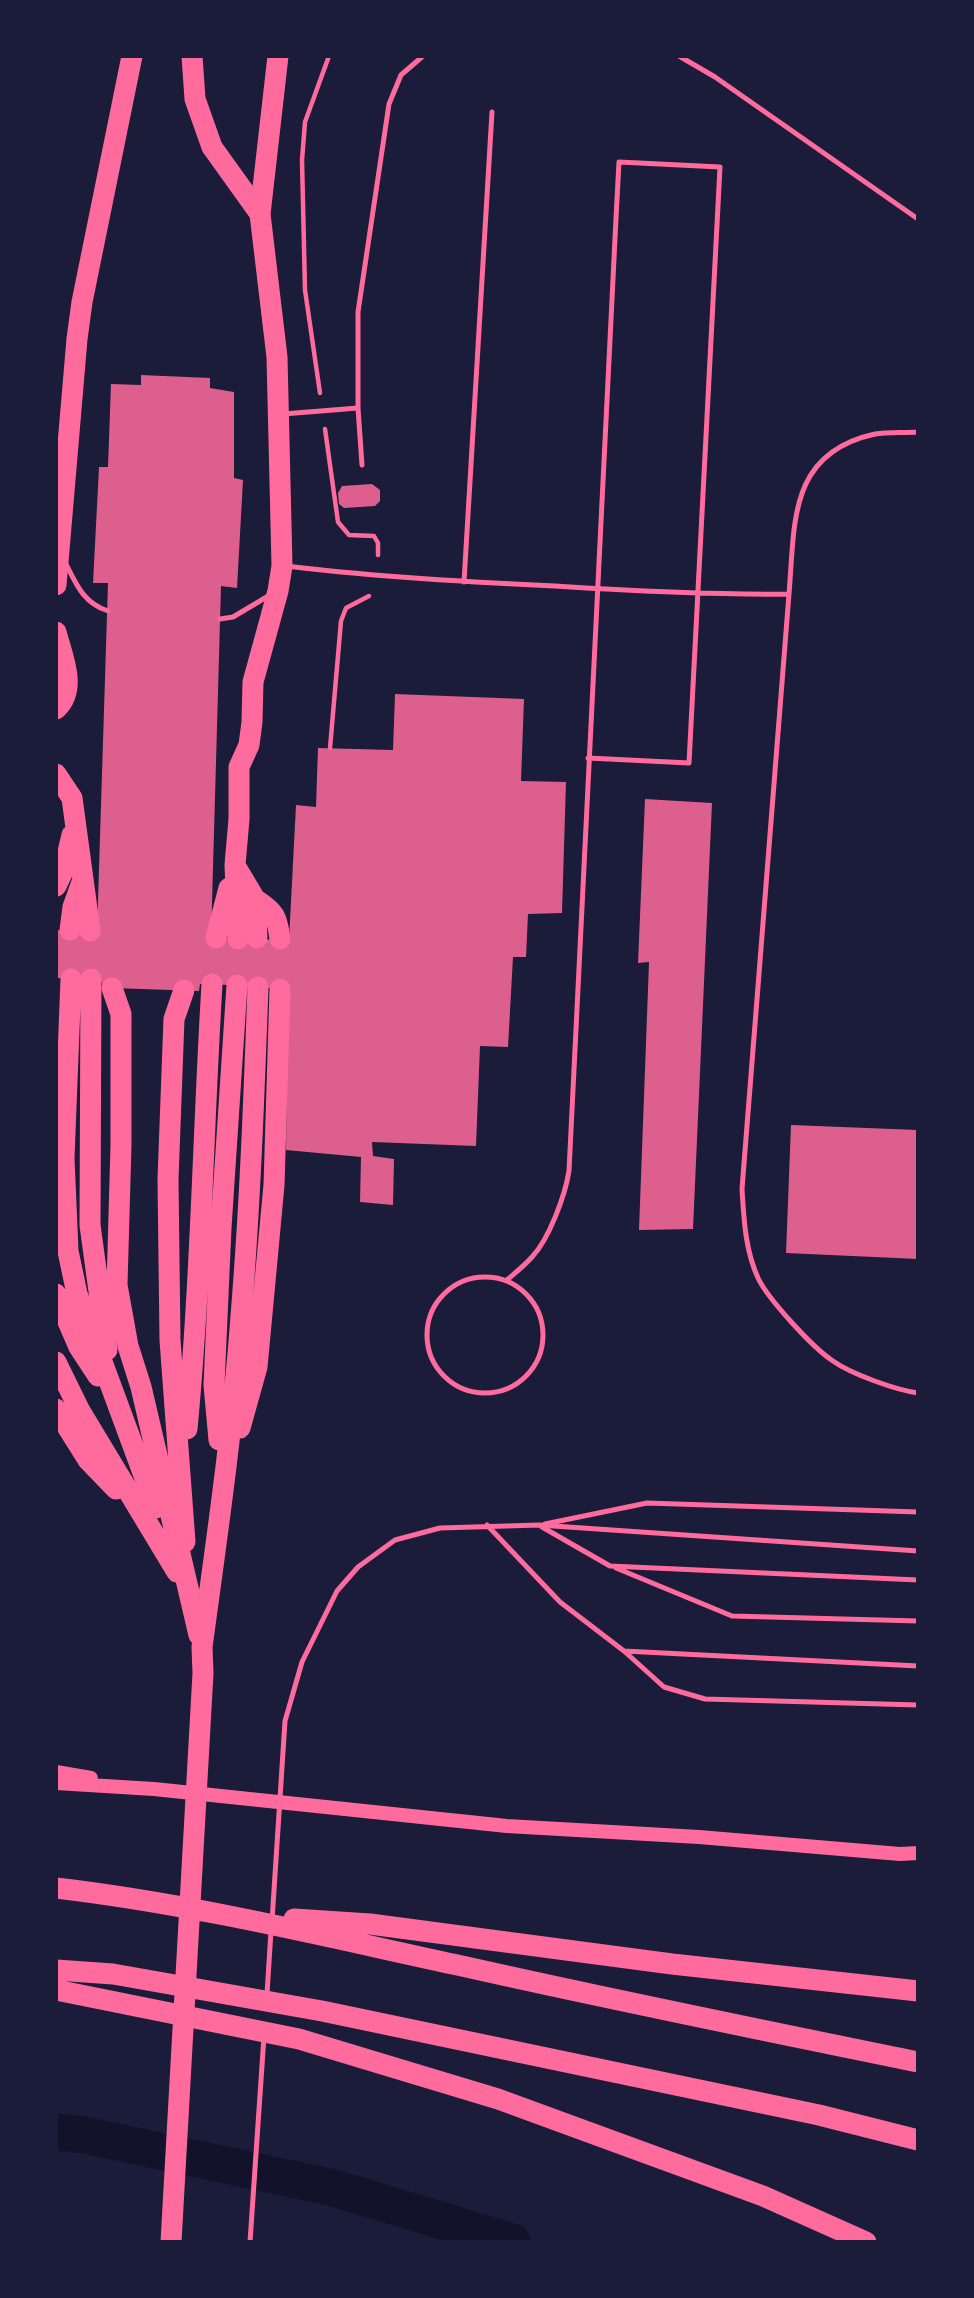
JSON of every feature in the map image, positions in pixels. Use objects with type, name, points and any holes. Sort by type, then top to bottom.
[{"type":"highway","points":[[56,585],[77,339],[132,56]]},
{"type":"highway","points":[[192,56],[195,99],[212,147],[260,214]]},
{"type":"highway","points":[[216,938],[235,865],[239,819],[239,767],[249,745],[253,722],[253,682],[278,591],[282,566],[277,357],[260,214],[278,56]]},
{"type":"highway","points":[[56,507],[64,487]]},
{"type":"highway","points":[[56,632],[67,676],[67,693],[56,709]]},
{"type":"highway","points":[[56,774],[72,798],[83,880],[73,907],[80,931]]},
{"type":"highway","points":[[56,858],[75,823]]},
{"type":"highway","points":[[56,886],[64,869],[75,823]]},
{"type":"highway","points":[[235,865],[255,899],[270,909],[277,919],[280,939]]},
{"type":"highway","points":[[235,865],[248,938],[255,899]]},
{"type":"highway","points":[[81,979],[64,1158],[68,1251],[78,1294],[114,1397],[187,1589]]},
{"type":"highway","points":[[182,1484],[195,1339],[212,984]]},
{"type":"highway","points":[[171,2242],[203,1673],[202,1647],[223,1491],[241,1317],[253,1131],[247,986]]},
{"type":"highway","points":[[112,988],[121,1014],[117,1285],[128,1346],[141,1387],[202,1647]]},
{"type":"highway","points":[[223,1491],[257,1367],[274,1185],[280,989]]},
{"type":"highway","points":[[184,990],[174,1019],[168,1179],[170,1340],[182,1484],[187,1589]]},
{"type":"highway","points":[[56,1294],[79,1347],[114,1397]]},
{"type":"highway","points":[[56,1362],[80,1411],[187,1589]]},
{"type":"highway","points":[[56,1409],[88,1460],[140,1513]]},
{"type":"highway","points":[[56,1888],[113,1894],[226,1915],[918,2063]]},
{"type":"highway","points":[[226,1915],[370,1924],[672,1964],[918,1991]]},
{"type":"highway","points":[[56,1970],[113,1974],[322,2011],[819,2115],[918,2140]]},
{"type":"highway","points":[[56,1990],[299,2039],[498,2099],[763,2196],[866,2242]]},
{"type":"main road","points":[[56,1772],[154,1789]]},
{"type":"main road","points":[[56,1783],[154,1789],[507,1826],[699,1837],[918,1856]]},
{"type":"lane","points":[[362,465],[358,408],[358,312],[389,104],[401,75],[423,56]]},
{"type":"lane","points":[[679,56],[715,77],[918,219]]},
{"type":"lane","points":[[464,582],[492,112]]},
{"type":"lane","points":[[508,1280],[534,1255],[567,1186],[596,589],[619,162],[720,167],[689,763],[588,758]]},
{"type":"lane","points":[[280,414],[358,408]]},
{"type":"lane","points":[[918,432],[877,434],[845,443],[821,460],[804,483],[796,518],[789,594],[742,1189],[744,1236],[759,1280],[785,1315],[833,1362],[898,1390],[918,1393]]},
{"type":"lane","points":[[60,552],[88,602],[108,611]]},
{"type":"lane","points":[[282,566],[377,577],[464,582],[697,594],[789,594]]},
{"type":"lane","points":[[220,620],[233,617],[278,591]]},
{"type":"lane","points":[[485,1276],[508,1280],[527,1293],[539,1312],[544,1335],[539,1357],[527,1377],[507,1389],[484,1394],[462,1389],[443,1376],[430,1357],[425,1335],[430,1312],[443,1293],[462,1280],[485,1276]]},
{"type":"lane","points":[[539,1525],[647,1503],[918,1512]]},
{"type":"lane","points":[[487,1525],[560,1602],[624,1651],[664,1687],[705,1699],[918,1705]]},
{"type":"lane","points":[[266,2009],[285,1721],[302,1662],[337,1591],[358,1567],[395,1541],[440,1528],[487,1525],[539,1525],[918,1550]]},
{"type":"lane","points":[[539,1525],[610,1566],[732,1616],[918,1621]]},
{"type":"lane","points":[[610,1566],[918,1580]]},
{"type":"lane","points":[[624,1651],[918,1666]]},
{"type":"lane","points":[[250,2242],[265,2023]]},
{"type":"building","points":[[141,375],[210,378],[210,388],[234,392],[234,478],[243,480],[237,588],[221,586],[211,938],[289,940],[296,805],[316,807],[318,748],[393,750],[395,694],[524,699],[521,781],[566,782],[562,913],[528,914],[526,957],[513,957],[508,1047],[480,1046],[476,1146],[372,1142],[373,1156],[394,1159],[393,1205],[360,1202],[361,1157],[286,1150],[288,989],[212,984],[200,984],[199,991],[102,988],[102,982],[91,979],[56,978],[56,930],[97,932],[108,583],[93,583],[99,467],[108,467],[111,384],[141,385]]},
{"type":"building","points":[[372,484],[380,490],[380,501],[375,506],[344,508],[339,504],[338,493],[342,486]]},
{"type":"building","points":[[645,799],[712,803],[693,1229],[639,1230],[649,962],[638,963]]},
{"type":"building","points":[[791,1125],[918,1130],[918,1259],[786,1253]]},
{"type":"waterway","points":[[56,2132],[84,2135],[334,2188],[512,2242]]}]
